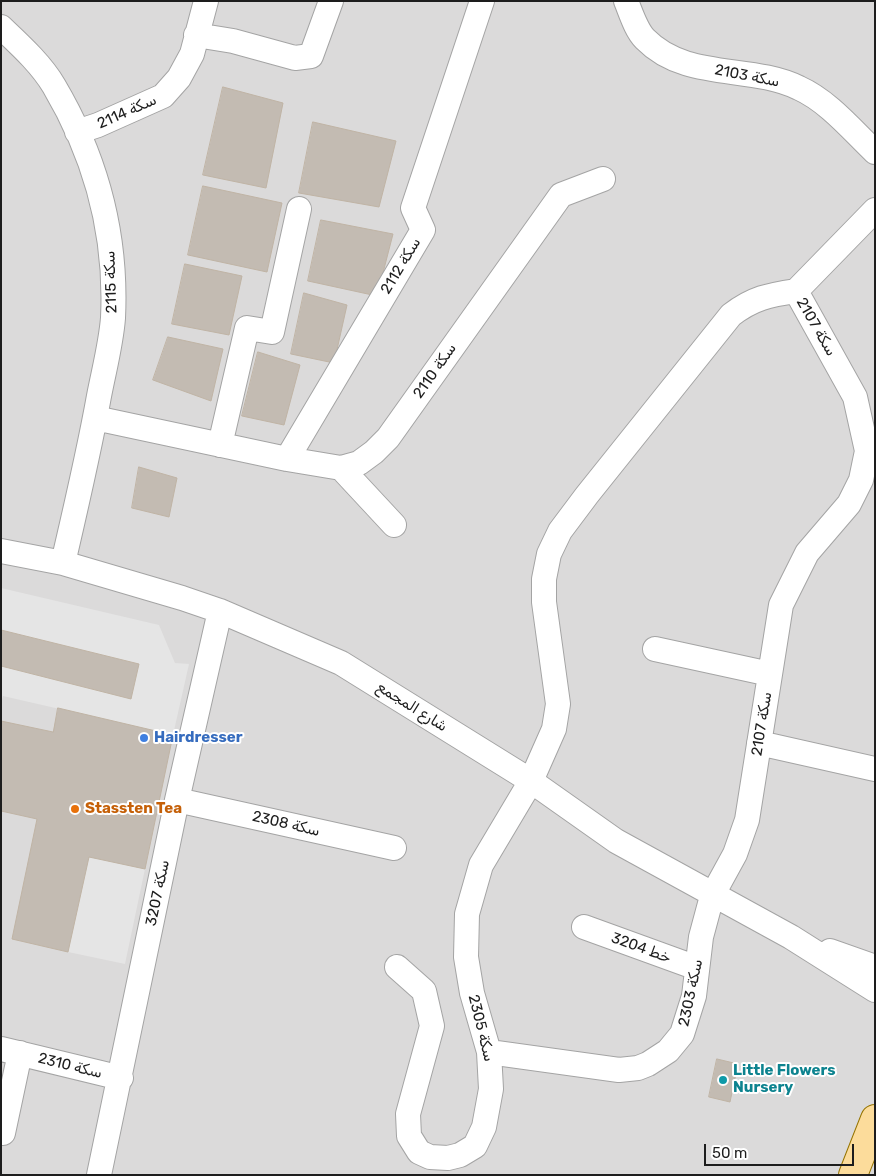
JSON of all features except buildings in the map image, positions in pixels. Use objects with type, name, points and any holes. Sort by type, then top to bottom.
[{"type":"main road","points":[[853,1175],[875,1120]]},
{"type":"street","name":"سكة 2114","points":[[77,132],[98,126],[163,96],[179,78],[192,54],[206,1]]},
{"type":"street","points":[[196,36],[233,41],[294,58],[311,56],[331,1]]},
{"type":"street","name":"سكة 2112","points":[[287,459],[423,230],[413,208],[482,1]]},
{"type":"street","name":"سكة 2103","points":[[626,1],[644,38],[665,56],[685,64],[772,78],[800,88],[822,102],[875,152]]},
{"type":"street","name":"سكة 2115","points":[[1,27],[28,54],[54,86],[77,132],[96,176],[107,218],[113,268],[113,319],[95,418],[63,562]]},
{"type":"street","name":"سكة 2110","points":[[341,468],[359,463],[388,438],[561,195],[603,179]]},
{"type":"street","points":[[220,445],[247,328],[272,332],[298,209]]},
{"type":"street","points":[[796,291],[875,210]]},
{"type":"street","name":"سكة 2107","points":[[531,781],[554,729],[558,704],[544,602],[544,579],[549,554],[560,531],[731,315],[748,302],[771,294],[796,291],[855,398],[867,450],[862,480],[849,504],[807,553],[781,605],[747,820],[735,854],[712,896]]},
{"type":"street","points":[[95,418],[287,459],[341,468],[394,525]]},
{"type":"street","name":"شارع المجمع","points":[[1,551],[63,562],[134,582],[220,611],[341,663],[531,781],[616,841],[712,896],[790,937],[875,990]]},
{"type":"street","name":"سكة 3207","points":[[99,1175],[121,1078],[177,800],[220,611]]},
{"type":"street","points":[[655,649],[770,674]]},
{"type":"street","points":[[759,743],[875,769]]},
{"type":"street","name":"سكة 2305","points":[[397,967],[424,991],[432,1026],[408,1114],[409,1136],[419,1152],[430,1157],[448,1158],[460,1155],[475,1146],[484,1127],[491,1089],[489,1052],[472,993],[468,966],[467,914],[481,865],[531,781]]},
{"type":"street","name":"سكة 2308","points":[[177,800],[394,848]]},
{"type":"street","name":"سكة 2303","points":[[489,1052],[619,1070],[638,1068],[668,1051],[682,1034],[694,996],[701,937],[712,896]]},
{"type":"street","name":"3204 خط","points":[[584,927],[697,968]]},
{"type":"street","name":"شارع المجمع","points":[[790,937],[875,967]]},
{"type":"street","name":"سكة 2310","points":[[3,1133],[10,1051],[121,1078]]},
{"type":"shaded area","points":[[1,1],[875,1],[875,1175],[1,1175]]},
{"type":"shaded area","points":[[1,588],[159,625],[175,663],[189,664],[173,735],[3,696],[1,702]]},
{"type":"shaded area","points":[[89,857],[145,869],[125,964],[68,952]]},
{"type":"place","name":"Hairdresser","points":[[144,738]]},
{"type":"place","name":"Stassten Tea","points":[[75,809]]},
{"type":"place","name":"Little Flowers Nursery","points":[[723,1080]]}]
